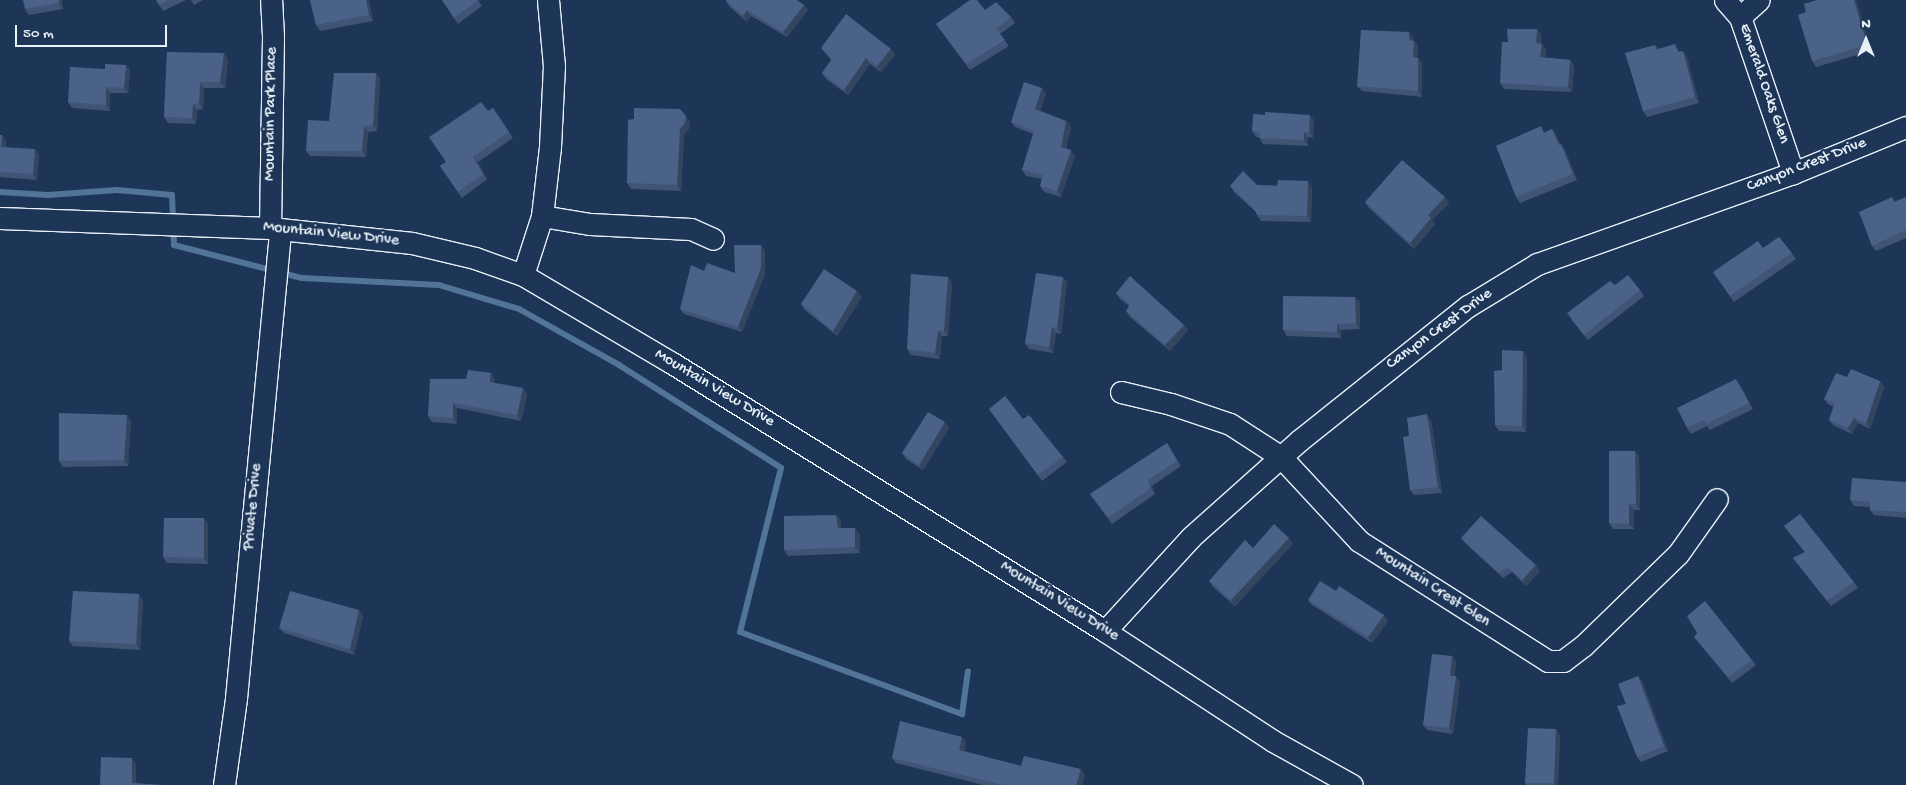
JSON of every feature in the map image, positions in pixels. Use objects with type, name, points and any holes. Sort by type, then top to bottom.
[{"type":"street","name":"Mountain Park Place","points":[[271,0],[275,228]]},
{"type":"street","points":[[523,275],[542,216],[550,147],[554,66],[548,0]]},
{"type":"street","name":"Emerald Oaks Glen","points":[[1725,0],[1740,17],[1793,172]]},
{"type":"street","points":[[1740,17],[1759,0]]},
{"type":"street","name":"Canyon Crest Drive","points":[[1105,631],[1191,537],[1281,457],[1468,306],[1537,264],[1793,172],[1906,127]]},
{"type":"street","points":[[542,216],[590,224],[691,229],[713,239]]},
{"type":"street","name":"Mountain View Drive","points":[[0,218],[275,228],[412,243],[475,258],[523,275],[680,368],[1105,631],[1273,742],[1352,785]]},
{"type":"street","name":"Private Drive","points":[[224,785],[236,698],[275,228]]},
{"type":"street","name":"Mountain Crest Glen","points":[[1121,392],[1171,404],[1230,424],[1281,457],[1359,541],[1548,661],[1564,661],[1583,646],[1678,554],[1717,499]]},
{"type":"building","points":[[23,0],[59,0],[59,3],[25,9]]},
{"type":"building","points":[[156,0],[169,0],[159,5]]},
{"type":"building","points":[[310,0],[366,0],[369,15],[316,25]]},
{"type":"building","points":[[442,0],[478,0],[454,18]]},
{"type":"building","points":[[727,0],[797,0],[804,5],[783,32],[747,10],[743,16]]},
{"type":"building","points":[[970,0],[977,0],[985,10],[996,2],[1011,17],[996,29],[1005,40],[966,64],[936,24]]},
{"type":"building","points":[[1817,0],[1854,0],[1867,45],[1812,61],[1798,15],[1806,12],[1804,4]]},
{"type":"building","points":[[846,14],[891,49],[877,66],[866,58],[844,90],[822,73],[832,59],[821,48]]},
{"type":"building","points":[[1507,29],[1537,29],[1536,43],[1542,44],[1540,57],[1570,60],[1568,87],[1500,83],[1502,42],[1508,42]]},
{"type":"building","points":[[1361,30],[1409,32],[1409,40],[1414,41],[1413,57],[1418,58],[1418,91],[1357,86]]},
{"type":"building","points":[[1675,44],[1678,52],[1683,51],[1695,97],[1643,111],[1625,53],[1655,45],[1656,50]]},
{"type":"building","points":[[167,52],[224,53],[220,82],[200,82],[199,103],[193,104],[192,118],[164,117]]},
{"type":"building","points":[[105,64],[126,65],[124,88],[106,87],[106,105],[68,102],[70,67],[105,69]]},
{"type":"building","points":[[334,73],[376,73],[373,125],[364,126],[362,151],[306,151],[308,120],[329,121]]},
{"type":"building","points":[[1024,82],[1042,88],[1035,109],[1066,121],[1061,147],[1071,150],[1057,191],[1040,186],[1043,175],[1022,170],[1034,131],[1011,122]]},
{"type":"building","points":[[481,102],[488,111],[493,108],[509,132],[473,157],[483,174],[458,192],[440,166],[446,162],[429,137]]},
{"type":"building","points":[[634,108],[680,109],[686,116],[685,123],[680,129],[677,185],[627,183],[628,120],[634,119]]},
{"type":"building","points":[[1265,112],[1310,115],[1309,132],[1304,132],[1304,140],[1259,138],[1260,132],[1252,131],[1253,114],[1265,115]]},
{"type":"building","points":[[1541,126],[1544,133],[1552,129],[1559,145],[1561,144],[1573,174],[1516,197],[1496,146]]},
{"type":"building","points":[[0,135],[2,135],[1,147],[35,149],[33,174],[0,172]]},
{"type":"building","points":[[1402,160],[1445,197],[1428,215],[1431,218],[1410,243],[1365,202]]},
{"type":"building","points":[[1243,171],[1257,185],[1277,186],[1278,180],[1308,181],[1307,216],[1257,215],[1255,210],[1230,186]]},
{"type":"building","points":[[1892,197],[1894,202],[1906,197],[1906,230],[1872,246],[1859,212]]},
{"type":"building","points":[[1779,237],[1792,253],[1730,296],[1713,272],[1758,241],[1763,248]]},
{"type":"building","points":[[734,245],[761,245],[761,268],[738,327],[680,309],[691,265],[704,271],[707,263],[735,273]]},
{"type":"building","points":[[824,269],[857,291],[833,331],[801,304]]},
{"type":"building","points":[[1036,273],[1063,277],[1057,328],[1052,327],[1049,347],[1025,343]]},
{"type":"building","points":[[911,274],[948,277],[944,331],[938,330],[935,353],[907,349]]},
{"type":"building","points":[[1628,275],[1640,290],[1584,335],[1567,313],[1610,281],[1615,285]]},
{"type":"building","points":[[1130,276],[1184,325],[1165,345],[1126,311],[1130,305],[1116,293]]},
{"type":"building","points":[[1283,296],[1355,297],[1356,323],[1337,324],[1337,332],[1283,330]]},
{"type":"building","points":[[1502,350],[1523,351],[1522,426],[1495,425],[1494,371],[1502,370]]},
{"type":"building","points":[[1851,369],[1880,381],[1866,423],[1854,418],[1848,428],[1829,420],[1835,404],[1824,399],[1836,373],[1847,377]]},
{"type":"building","points":[[468,370],[491,373],[490,382],[523,388],[517,415],[453,403],[453,418],[428,416],[430,379],[466,379]]},
{"type":"building","points":[[1736,379],[1749,403],[1706,424],[1704,420],[1687,428],[1677,408]]},
{"type":"building","points":[[1005,396],[1023,419],[1029,415],[1063,457],[1038,475],[989,409]]},
{"type":"building","points":[[928,412],[945,422],[919,465],[902,453]]},
{"type":"building","points":[[59,413],[127,415],[124,460],[59,461]]},
{"type":"building","points":[[1427,414],[1438,487],[1410,490],[1403,437],[1409,436],[1407,418]]},
{"type":"building","points":[[1167,443],[1177,461],[1148,480],[1151,488],[1108,518],[1090,494]]},
{"type":"building","points":[[1609,451],[1635,451],[1636,504],[1629,504],[1629,524],[1609,523]]},
{"type":"building","points":[[1852,478],[1906,482],[1906,512],[1870,510],[1870,502],[1850,500]]},
{"type":"building","points":[[1800,514],[1854,582],[1827,601],[1793,558],[1805,552],[1784,526]]},
{"type":"building","points":[[836,515],[838,528],[855,528],[855,547],[784,550],[784,516]]},
{"type":"building","points":[[1481,516],[1536,565],[1522,580],[1508,567],[1499,573],[1461,538]]},
{"type":"building","points":[[164,518],[204,518],[204,558],[163,557]]},
{"type":"building","points":[[1274,524],[1289,538],[1231,600],[1209,581],[1245,540],[1253,548]]},
{"type":"building","points":[[1320,581],[1336,591],[1339,586],[1384,615],[1368,637],[1308,600]]},
{"type":"building","points":[[73,591],[139,594],[136,644],[69,641]]},
{"type":"building","points":[[290,591],[359,610],[350,649],[279,628]]},
{"type":"building","points":[[1705,601],[1752,660],[1728,677],[1694,637],[1697,633],[1687,616]]},
{"type":"building","points":[[1432,654],[1452,656],[1450,676],[1456,676],[1449,728],[1423,725]]},
{"type":"building","points":[[1638,676],[1664,746],[1637,757],[1617,706],[1626,704],[1618,684]]},
{"type":"building","points":[[900,721],[962,737],[959,750],[1021,766],[1024,756],[1081,769],[1076,785],[1003,785],[892,758]]},
{"type":"building","points":[[1528,728],[1556,729],[1554,783],[1525,783]]},
{"type":"building","points":[[101,757],[132,758],[132,783],[165,785],[100,785]]},
{"type":"waterway","points":[[0,192],[48,195],[117,190],[172,195],[174,245],[302,278],[439,285],[519,309],[619,365],[781,468],[740,632],[962,714],[968,671]]}]
